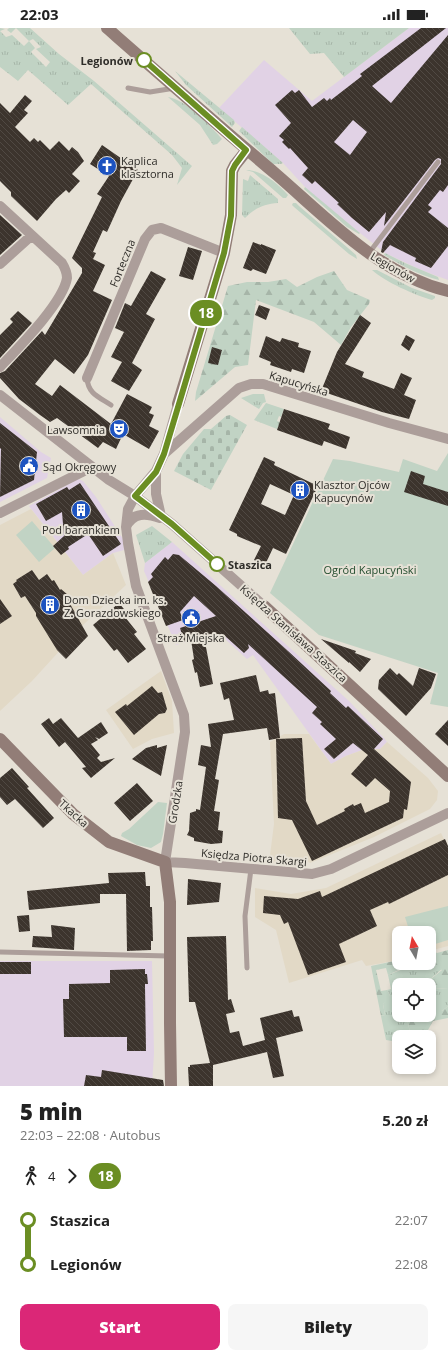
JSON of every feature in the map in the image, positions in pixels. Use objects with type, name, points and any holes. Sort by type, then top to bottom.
[{"type":"main road","name":"Legionów","points":[[107,28],[246,150],[369,254],[406,276],[448,291]]},
{"type":"main road","points":[[178,404],[224,253],[231,216],[232,171],[246,150]]},
{"type":"main road","name":"Księdza Stanisława Staszica","points":[[264,606],[448,776]]},
{"type":"main road","name":"Tkacka","points":[[0,739],[73,814],[109,842],[165,862]]},
{"type":"main road","name":"Grodzka","points":[[165,862],[170,902],[169,956],[171,1086]]},
{"type":"street","points":[[0,206],[31,236],[52,252],[62,263],[66,272],[66,282],[62,292],[48,314],[22,345],[0,367]]},
{"type":"street","name":"Forteczna","points":[[87,378],[145,239],[152,230],[161,228],[224,253]]},
{"type":"street","points":[[0,264],[31,236]]},
{"type":"street","name":"Kapucyńska","points":[[164,454],[239,388],[251,384],[263,384],[389,423],[448,439]]},
{"type":"street","name":"Księdza Stanisława Staszica","points":[[0,395],[116,486],[135,496],[172,524],[264,606]]},
{"type":"street","points":[[161,516],[156,494],[156,472],[164,454],[178,404]]},
{"type":"street","points":[[0,513],[92,467]]},
{"type":"street","name":"Grodzka","points":[[156,472],[135,496],[128,509],[126,527],[136,586],[184,715],[185,732],[165,862]]},
{"type":"street","points":[[126,527],[131,519],[142,514],[159,518],[172,524]]},
{"type":"street","name":"Księdza Piotra Skargi","points":[[165,862],[312,874],[332,869],[448,813]]},
{"type":"lane","points":[[128,88],[150,92],[176,88]]},
{"type":"lane","points":[[369,254],[438,162]]},
{"type":"lane","points":[[87,378],[88,387],[92,392],[110,406]]},
{"type":"lane","points":[[247,968],[245,916],[251,869]]},
{"type":"lane","points":[[0,952],[169,956]]},
{"type":"shaded area","points":[[409,28],[448,28],[448,280],[421,270],[385,253],[305,187],[283,163],[219,108],[264,60],[312,101]]},
{"type":"shaded area","points":[[0,417],[41,452],[51,458],[47,478],[0,502]]},
{"type":"shaded area","points":[[78,479],[83,481],[96,497],[123,539],[124,550],[113,553],[83,575],[29,506]]},
{"type":"shaded area","points":[[31,509],[83,575],[113,553],[126,585],[84,624],[32,681],[0,711],[0,525]]},
{"type":"shaded area","points":[[172,542],[349,701],[387,742],[380,749],[365,749],[346,756],[331,764],[253,655],[247,659],[225,639],[222,632],[176,645],[144,571],[145,563]]},
{"type":"shaded area","points":[[161,671],[172,701],[174,733],[152,739],[133,749],[106,710]]},
{"type":"shaded area","points":[[284,734],[309,734],[331,764],[346,756],[365,749],[380,749],[387,742],[428,778],[438,791],[437,800],[430,809],[374,837],[310,863],[307,861],[269,863],[274,824],[270,742]]},
{"type":"shaded area","points":[[441,833],[448,847],[448,946],[436,949],[436,926],[392,926],[392,961],[366,966],[362,960],[289,983],[276,930],[255,917],[255,888],[291,894],[326,888]]},
{"type":"shaded area","points":[[0,961],[152,961],[154,1053],[152,1086],[0,1086]]},
{"type":"green space","points":[[9,28],[16,28],[11,33],[7,30]]},
{"type":"green space","points":[[16,28],[30,28],[192,166],[177,185],[182,168],[172,155],[91,84],[68,105],[28,70],[18,81],[0,67],[0,31],[6,37],[12,35],[24,46],[29,41]],"holes":[[[33,39],[41,47],[36,49],[50,62],[46,67],[31,52],[35,48],[29,41]]]},
{"type":"green space","points":[[289,28],[409,28],[344,77],[324,53],[310,54]]},
{"type":"green space","points":[[175,71],[234,120],[235,123],[232,127],[186,85]]},
{"type":"green space","points":[[168,97],[175,99],[190,108],[222,139],[217,144],[213,145],[200,125]]},
{"type":"green space","points":[[242,127],[283,163],[273,164],[239,131]]},
{"type":"green space","points":[[246,170],[258,172],[264,175],[275,182],[288,195],[286,198],[283,198],[253,172]]},
{"type":"green space","points":[[250,175],[278,199],[278,203],[260,207],[245,218],[242,215],[243,179],[248,181]]},
{"type":"green space","points":[[305,187],[360,233],[359,234],[347,227],[304,189]]},
{"type":"green space","points":[[293,203],[296,203],[356,255],[357,259],[349,254],[294,207],[292,205]]},
{"type":"green space","points":[[385,253],[438,277],[439,280],[424,276],[404,266],[384,255]]},
{"type":"green space","points":[[372,270],[377,270],[412,288],[435,296],[435,298],[432,300],[417,295],[384,279]]},
{"type":"green space","points":[[334,271],[347,290],[370,300],[369,304],[351,327],[341,345],[314,322],[256,300],[248,365],[235,367],[195,401],[196,392],[228,286],[247,282],[268,282],[286,279],[297,287],[317,277]]},
{"type":"green space","points":[[253,394],[264,394],[266,402],[263,403],[259,409],[241,398]]},
{"type":"green space","points":[[266,403],[284,409],[281,417],[279,416],[277,421],[280,422],[277,429],[254,420]]},
{"type":"green space","points":[[230,415],[247,425],[211,490],[174,471],[183,454],[204,429],[211,429],[226,416]]},
{"type":"green space","name":"Ogród Kapucyński","points":[[448,453],[448,707],[430,704],[438,673],[319,635],[270,593],[333,459],[350,461],[399,472],[403,459],[437,471]]},
{"type":"green space","points":[[32,521],[55,548],[39,562],[16,535]]},
{"type":"green space","points":[[152,526],[172,542],[145,563],[136,535]]},
{"type":"green space","points":[[158,802],[167,803],[161,842],[151,848],[137,845],[121,836],[122,833],[129,829]]},
{"type":"green space","points":[[448,906],[448,940],[436,944],[436,926],[408,926],[405,917]]},
{"type":"green space","points":[[448,950],[448,988],[436,989],[436,978],[432,978],[442,970],[436,967],[436,952]]},
{"type":"green space","points":[[392,962],[392,970],[399,970],[388,975],[386,968],[376,970],[381,991],[387,990],[390,995],[388,1000],[383,1004],[385,1015],[381,1016],[371,966]]},
{"type":"green space","points":[[436,963],[442,969],[432,978],[392,978],[392,1022],[408,1022],[410,1030],[392,1030],[392,1041],[386,1040],[381,1016],[385,1015],[383,1004],[390,995],[387,990],[391,989],[388,975],[400,970],[436,970]]},
{"type":"green space","points":[[448,988],[448,1006],[442,1011],[436,1008],[436,989]]},
{"type":"green space","points":[[436,1005],[439,1005],[442,1011],[448,1006],[448,1018],[436,1020]]},
{"type":"green space","points":[[408,1022],[432,1022],[428,1030],[410,1030]]},
{"type":"building","points":[[421,28],[446,28],[372,86],[391,103],[448,35],[448,185],[443,192],[440,190],[428,205],[432,208],[428,212],[448,228],[448,246],[431,268],[415,261],[416,258],[390,245],[383,253],[381,252],[383,242],[441,164],[441,159],[438,158],[435,160],[384,226],[386,212],[369,232],[337,204],[339,203],[315,181],[312,184],[302,175],[308,168],[290,148],[289,149],[282,142],[284,140],[279,136],[291,123],[275,105],[292,90],[295,93],[299,90],[312,107],[324,98],[327,101],[330,98],[331,100],[362,76],[360,74]],"holes":[[[353,120],[367,132],[350,155],[334,142]]]},
{"type":"building","points":[[25,95],[32,101],[24,110],[28,113],[15,127],[30,142],[34,138],[38,142],[40,140],[50,150],[59,141],[69,151],[72,147],[78,152],[84,161],[72,174],[80,181],[69,193],[66,190],[56,199],[37,221],[11,196],[11,192],[0,181],[0,103],[10,113]]},
{"type":"building","points":[[102,145],[138,170],[121,201],[107,232],[103,230],[93,252],[96,253],[93,259],[105,265],[93,291],[112,300],[88,355],[74,374],[55,359],[35,384],[52,396],[60,385],[111,424],[127,394],[152,407],[149,413],[154,415],[149,426],[159,431],[149,449],[123,434],[116,449],[103,442],[98,448],[57,418],[50,422],[40,415],[19,399],[0,378],[0,373],[5,371],[42,331],[45,335],[82,273],[82,268],[72,258],[102,197],[97,194],[109,176],[90,164]]},
{"type":"building","points":[[0,215],[22,235],[0,255]]},
{"type":"building","points":[[253,242],[276,250],[266,274],[253,269],[251,271],[243,268]]},
{"type":"building","points":[[188,247],[202,251],[193,280],[179,276]]},
{"type":"building","points":[[151,271],[166,279],[146,314],[155,319],[132,363],[142,370],[129,391],[111,381],[122,362],[111,357],[124,332],[115,328],[125,303],[131,306]]},
{"type":"building","points":[[259,305],[270,309],[266,320],[255,315]]},
{"type":"building","points":[[18,311],[32,323],[0,358],[0,335],[13,322],[10,319]]},
{"type":"building","points":[[360,315],[371,323],[345,364],[364,372],[362,377],[394,389],[401,373],[412,378],[404,395],[416,400],[409,419],[382,412],[321,391],[337,352]]},
{"type":"building","points":[[406,335],[415,340],[409,351],[401,345]]},
{"type":"building","points":[[266,336],[280,342],[282,338],[299,343],[298,347],[311,351],[304,373],[292,369],[291,372],[270,365],[271,362],[259,357]]},
{"type":"building","points":[[212,347],[222,350],[218,365],[208,363]]},
{"type":"building","points":[[284,409],[330,424],[328,429],[350,437],[346,449],[324,441],[322,446],[277,430]]},
{"type":"building","points":[[0,423],[37,452],[34,480],[0,497],[1,449]]},
{"type":"building","points":[[264,457],[275,462],[274,465],[318,486],[286,554],[273,548],[265,565],[254,560],[261,546],[237,536],[237,534],[229,530]],"holes":[[[270,484],[294,495],[285,515],[261,504]]]},
{"type":"building","points":[[411,471],[425,476],[423,484],[448,492],[448,506],[404,492]]},
{"type":"building","points":[[80,483],[121,544],[103,556],[88,534],[68,547],[69,549],[61,555],[53,546],[64,536],[62,512],[46,521],[36,504],[67,487],[69,490]]},
{"type":"building","points":[[173,554],[179,555],[216,586],[331,691],[330,693],[346,708],[348,706],[383,739],[374,749],[411,782],[407,810],[404,809],[403,818],[312,861],[292,820],[278,818],[276,739],[302,738],[306,801],[317,825],[345,811],[344,809],[353,804],[354,806],[361,803],[365,813],[389,802],[390,791],[375,778],[366,787],[351,774],[368,755],[353,743],[334,759],[324,749],[336,739],[320,724],[322,722],[312,713],[317,707],[248,644],[249,648],[244,653],[225,636],[205,642],[213,684],[200,687],[197,672],[195,673],[192,660],[194,659],[191,640],[184,642],[180,628],[216,616],[194,596],[180,612],[183,620],[166,626],[148,582],[153,577],[151,574],[165,557],[168,560]]},
{"type":"building","name":"Dom Dziecka im. ks. Z. Gorazdowskiego","points":[[32,570],[39,580],[47,574],[52,581],[54,580],[60,590],[61,589],[75,601],[69,602],[88,636],[66,659],[57,650],[25,596],[21,598],[13,584],[17,581],[16,580]]},
{"type":"building","points":[[0,599],[12,616],[0,624]]},
{"type":"building","points":[[119,603],[128,614],[125,617],[137,632],[134,634],[146,649],[128,663],[117,649],[114,651],[93,625]]},
{"type":"building","points":[[321,639],[356,651],[355,653],[371,659],[360,672]]},
{"type":"building","points":[[390,668],[397,675],[399,673],[413,686],[419,668],[436,674],[431,688],[406,716],[378,689],[379,680]]},
{"type":"building","points":[[256,675],[260,692],[268,690],[269,694],[275,693],[280,738],[269,740],[267,728],[223,734],[215,779],[219,780],[214,811],[220,812],[218,830],[223,831],[222,843],[211,844],[194,841],[194,838],[187,835],[189,831],[190,813],[196,811],[196,809],[200,810],[206,767],[198,765],[201,745],[211,747],[208,724],[234,720],[229,698],[224,700],[220,683]]},
{"type":"building","points":[[152,686],[158,693],[162,692],[167,709],[165,713],[159,714],[134,735],[115,712],[126,704],[127,706]]},
{"type":"building","points":[[49,718],[53,724],[61,718],[78,738],[101,722],[108,733],[99,739],[95,737],[98,740],[91,744],[100,755],[97,758],[101,762],[115,758],[91,778],[82,768],[86,767],[65,742],[59,747],[41,724]]},
{"type":"building","points":[[448,720],[448,746],[435,734]]},
{"type":"building","points":[[157,745],[157,748],[167,745],[161,776],[132,759],[146,748]]},
{"type":"building","points":[[12,768],[29,787],[27,788],[54,818],[43,828],[15,799],[7,805],[0,797],[0,778]]},
{"type":"building","points":[[137,783],[153,801],[130,821],[114,803]]},
{"type":"building","points":[[445,839],[448,846],[448,875],[389,904],[388,902],[370,910],[377,926],[339,944],[346,962],[308,975],[288,922],[284,924],[280,915],[263,913],[264,896],[298,899],[320,891],[322,897]]},
{"type":"building","points":[[145,872],[146,886],[150,886],[150,907],[152,907],[153,941],[151,941],[151,950],[127,951],[126,894],[100,894],[100,903],[29,910],[27,891],[109,883],[108,873]]},
{"type":"building","points":[[188,879],[221,883],[219,902],[187,905]]},
{"type":"building","points":[[29,915],[30,931],[19,932],[17,916]]},
{"type":"building","points":[[51,925],[75,928],[74,950],[32,947],[33,936],[52,937]]},
{"type":"building","points":[[226,936],[228,1000],[231,999],[235,1012],[226,1014],[230,1033],[239,1031],[243,1046],[265,1040],[260,1018],[292,1010],[294,1017],[299,1016],[303,1031],[276,1038],[284,1076],[273,1078],[267,1052],[213,1065],[213,1086],[189,1086],[188,1067],[190,1067],[190,1065],[210,1063],[195,1002],[189,1002],[187,937]]},
{"type":"building","points":[[0,962],[31,962],[31,974],[0,974]]},
{"type":"building","points":[[145,969],[148,984],[145,984],[146,1051],[127,1051],[127,1037],[64,1037],[63,999],[69,999],[69,984],[110,983],[110,970]]},
{"type":"building","points":[[102,1070],[163,1080],[164,1086],[84,1086],[86,1075],[101,1077]]},
{"type":"bus line","name":"18","points":[[144,60],[246,150],[232,171],[231,216],[224,253],[164,454],[156,472],[135,496],[172,524],[217,564]]},
{"type":"place","name":"Legionów","points":[[144,60]]},
{"type":"place","name":"Kaplica klasztorna","points":[[107,166]]},
{"type":"place","name":"Lawsomnia","points":[[119,429]]},
{"type":"place","name":"Sąd Okręgowy","points":[[29,466]]},
{"type":"place","name":"Klasztor Ojców Kapucynów","points":[[300,490]]},
{"type":"place","name":"Pod barankiem","points":[[81,510]]},
{"type":"place","name":"Staszica","points":[[217,564]]},
{"type":"place","name":"Dom Dziecka im. ks. Z. Gorazdowskiego","points":[[50,605]]},
{"type":"place","name":"Straż Miejska","points":[[191,618]]}]
